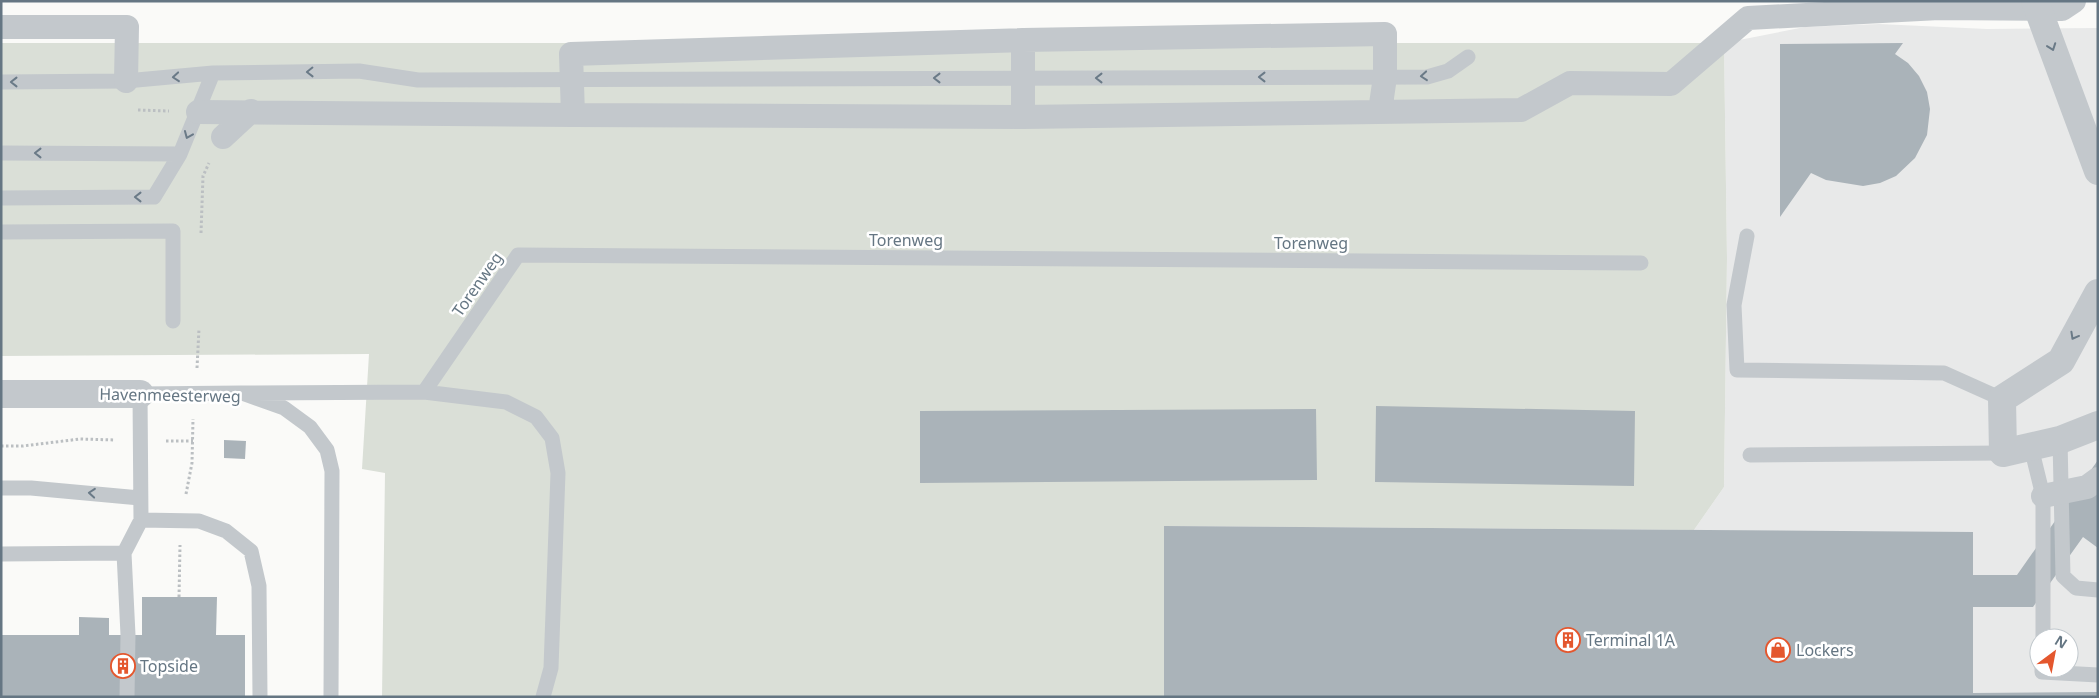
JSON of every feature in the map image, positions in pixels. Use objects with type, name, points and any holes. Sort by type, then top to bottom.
[{"type":"street","points":[[2036,1],[2098,171]]},
{"type":"street","points":[[198,112],[1023,117],[1521,110],[1570,83],[1671,84],[1748,18],[1939,8],[2062,8],[2074,1]]},
{"type":"street","points":[[1,27],[127,27],[126,81]]},
{"type":"street","points":[[573,114],[571,54],[1023,40],[1385,34],[1385,77],[1380,111]]},
{"type":"street","points":[[1023,40],[1023,117]]},
{"type":"street","points":[[223,137],[251,111]]},
{"type":"street","points":[[2098,293],[2060,361],[2002,399],[2003,453],[2060,440],[2098,424]]},
{"type":"street","name":"Havenmeesterweg","points":[[1,394],[140,394]]},
{"type":"street","points":[[2052,493],[2087,487],[2098,479]]},
{"type":"lane","points":[[1,82],[126,81],[213,73],[359,71],[418,80],[1385,77],[1427,76],[1448,71],[1468,57]]},
{"type":"lane","points":[[1,198],[154,197],[180,154],[213,73]]},
{"type":"lane","points":[[1,153],[180,154]]},
{"type":"lane","points":[[1,232],[173,231],[173,321]]},
{"type":"lane","points":[[1747,236],[1734,305],[1737,370],[1944,373],[2002,399]]},
{"type":"lane","name":"Torenweg","points":[[424,392],[518,255],[1641,263]]},
{"type":"lane","points":[[242,393],[424,392],[506,402],[536,417],[552,438],[558,473],[551,668],[543,697]]},
{"type":"lane","name":"Havenmeesterweg","points":[[140,394],[242,393],[284,408],[310,427],[327,450],[332,471],[331,697]]},
{"type":"lane","points":[[127,697],[128,635],[124,553],[141,520],[140,394]]},
{"type":"lane","points":[[2043,628],[2052,493],[2060,440]]},
{"type":"lane","points":[[2031,447],[2052,493],[2063,576],[2076,588],[2098,590]]},
{"type":"lane","points":[[1750,455],[2003,453]]},
{"type":"lane","points":[[1,488],[31,488],[140,498]]},
{"type":"lane","points":[[141,520],[198,522],[226,531],[251,551],[259,586],[260,697]]},
{"type":"lane","points":[[1,554],[124,553]]},
{"type":"lane","points":[[2079,674],[2098,675]]},
{"type":"path","points":[[1,446],[23,446],[80,439],[193,441]]},
{"type":"shaded area","points":[[1879,24],[1987,29],[2098,28],[2098,697],[1164,697],[1164,526],[1694,530],[1724,487],[1727,258],[1724,43],[1805,27]]},
{"type":"shaded area","points":[[1,43],[1724,43],[1727,258],[1724,487],[1694,530],[1164,526],[1164,697],[382,697],[385,473],[362,469],[369,354],[1,356]]},
{"type":"building","points":[[1903,43],[1895,54],[1908,63],[1919,76],[1927,92],[1930,109],[1927,135],[1915,158],[1896,176],[1880,183],[1863,186],[1826,180],[1811,173],[1780,217],[1780,44]]},
{"type":"building","points":[[1376,406],[1635,411],[1634,486],[1375,482]]},
{"type":"building","points":[[1316,409],[1317,480],[920,483],[920,411]]},
{"type":"building","points":[[224,440],[246,441],[245,459],[224,458]]},
{"type":"building","name":"Terminal 1A","points":[[2098,460],[2098,548],[2083,537],[2033,607],[1973,607],[1973,693],[2098,692],[2098,697],[1164,697],[1164,526],[1973,532],[1973,575],[2017,575]]},
{"type":"building","name":"Topside","points":[[142,597],[217,597],[216,635],[245,635],[245,697],[1,697],[1,635],[79,635],[79,617],[109,618],[109,635],[142,635]]},
{"type":"place","name":"Terminal 1A","points":[[1568,640]]},
{"type":"place","name":"Lockers","points":[[1778,650]]},
{"type":"place","name":"Topside","points":[[123,666]]}]
